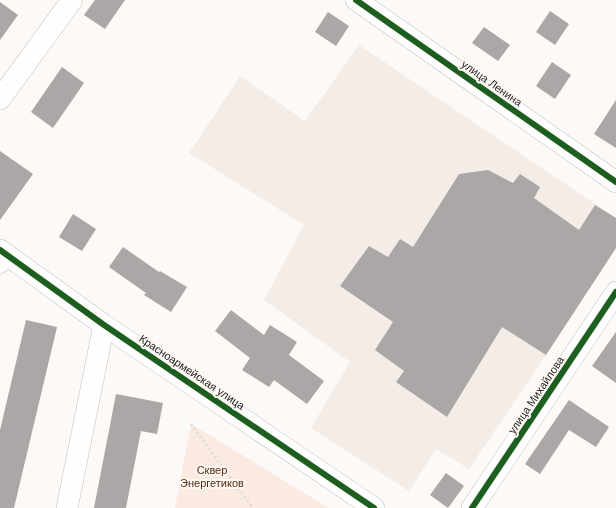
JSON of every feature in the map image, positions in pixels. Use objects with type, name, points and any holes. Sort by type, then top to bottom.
[{"type":"street","points":[[0,99],[72,0]]},
{"type":"street","name":"улица Ленина","points":[[356,0],[616,182]]},
{"type":"street","name":"Красноармейская улица","points":[[4,259],[104,324],[374,508]]},
{"type":"street","name":"улица Михайлова","points":[[472,508],[616,292]]},
{"type":"street","points":[[67,508],[104,324]]},
{"type":"path","points":[[191,424],[253,508]]},
{"type":"shaded area","points":[[359,45],[616,218],[616,248],[469,469],[436,449],[409,491],[311,428],[350,362],[264,300],[304,225],[189,153],[240,76],[305,121]]},
{"type":"green space","name":"Сквер Энергетиков","points":[[191,424],[329,508],[175,508]]},
{"type":"building","points":[[95,0],[125,0],[105,29],[84,15]]},
{"type":"building","points":[[0,2],[18,15],[0,40]]},
{"type":"building","points":[[550,11],[569,24],[555,45],[536,32]]},
{"type":"building","points":[[328,12],[349,26],[336,46],[315,32]]},
{"type":"building","points":[[484,27],[510,45],[498,61],[472,43]]},
{"type":"building","points":[[552,62],[571,75],[555,99],[536,86]]},
{"type":"building","points":[[62,67],[84,83],[53,128],[31,112]]},
{"type":"building","points":[[616,100],[616,148],[594,134]]},
{"type":"building","points":[[0,151],[33,174],[0,220]]},
{"type":"building","points":[[488,170],[513,183],[520,174],[540,187],[534,198],[579,230],[595,205],[616,218],[616,248],[546,355],[502,327],[447,417],[396,382],[404,371],[375,350],[393,322],[340,286],[369,246],[388,257],[400,239],[413,247],[459,174]]},
{"type":"building","points":[[73,214],[96,229],[82,251],[59,237]]},
{"type":"building","points":[[123,247],[159,272],[160,271],[187,287],[171,312],[144,295],[146,293],[109,267]]},
{"type":"building","points":[[231,310],[264,335],[270,325],[297,342],[289,355],[324,381],[307,404],[274,380],[269,387],[242,370],[250,358],[215,331]]},
{"type":"building","points":[[26,320],[57,327],[14,508],[0,508],[0,430]]},
{"type":"building","points":[[616,332],[616,383],[592,366]]},
{"type":"building","points":[[116,394],[163,403],[157,434],[141,431],[126,508],[94,508]]},
{"type":"building","points":[[569,400],[609,427],[596,447],[569,430],[540,474],[525,464]]},
{"type":"building","points":[[446,473],[464,486],[448,508],[430,495]]},
{"type":"cycle path","points":[[356,0],[616,182]]},
{"type":"cycle path","points":[[0,250],[104,325],[374,508]]},
{"type":"cycle path","points":[[472,508],[616,292]]}]
